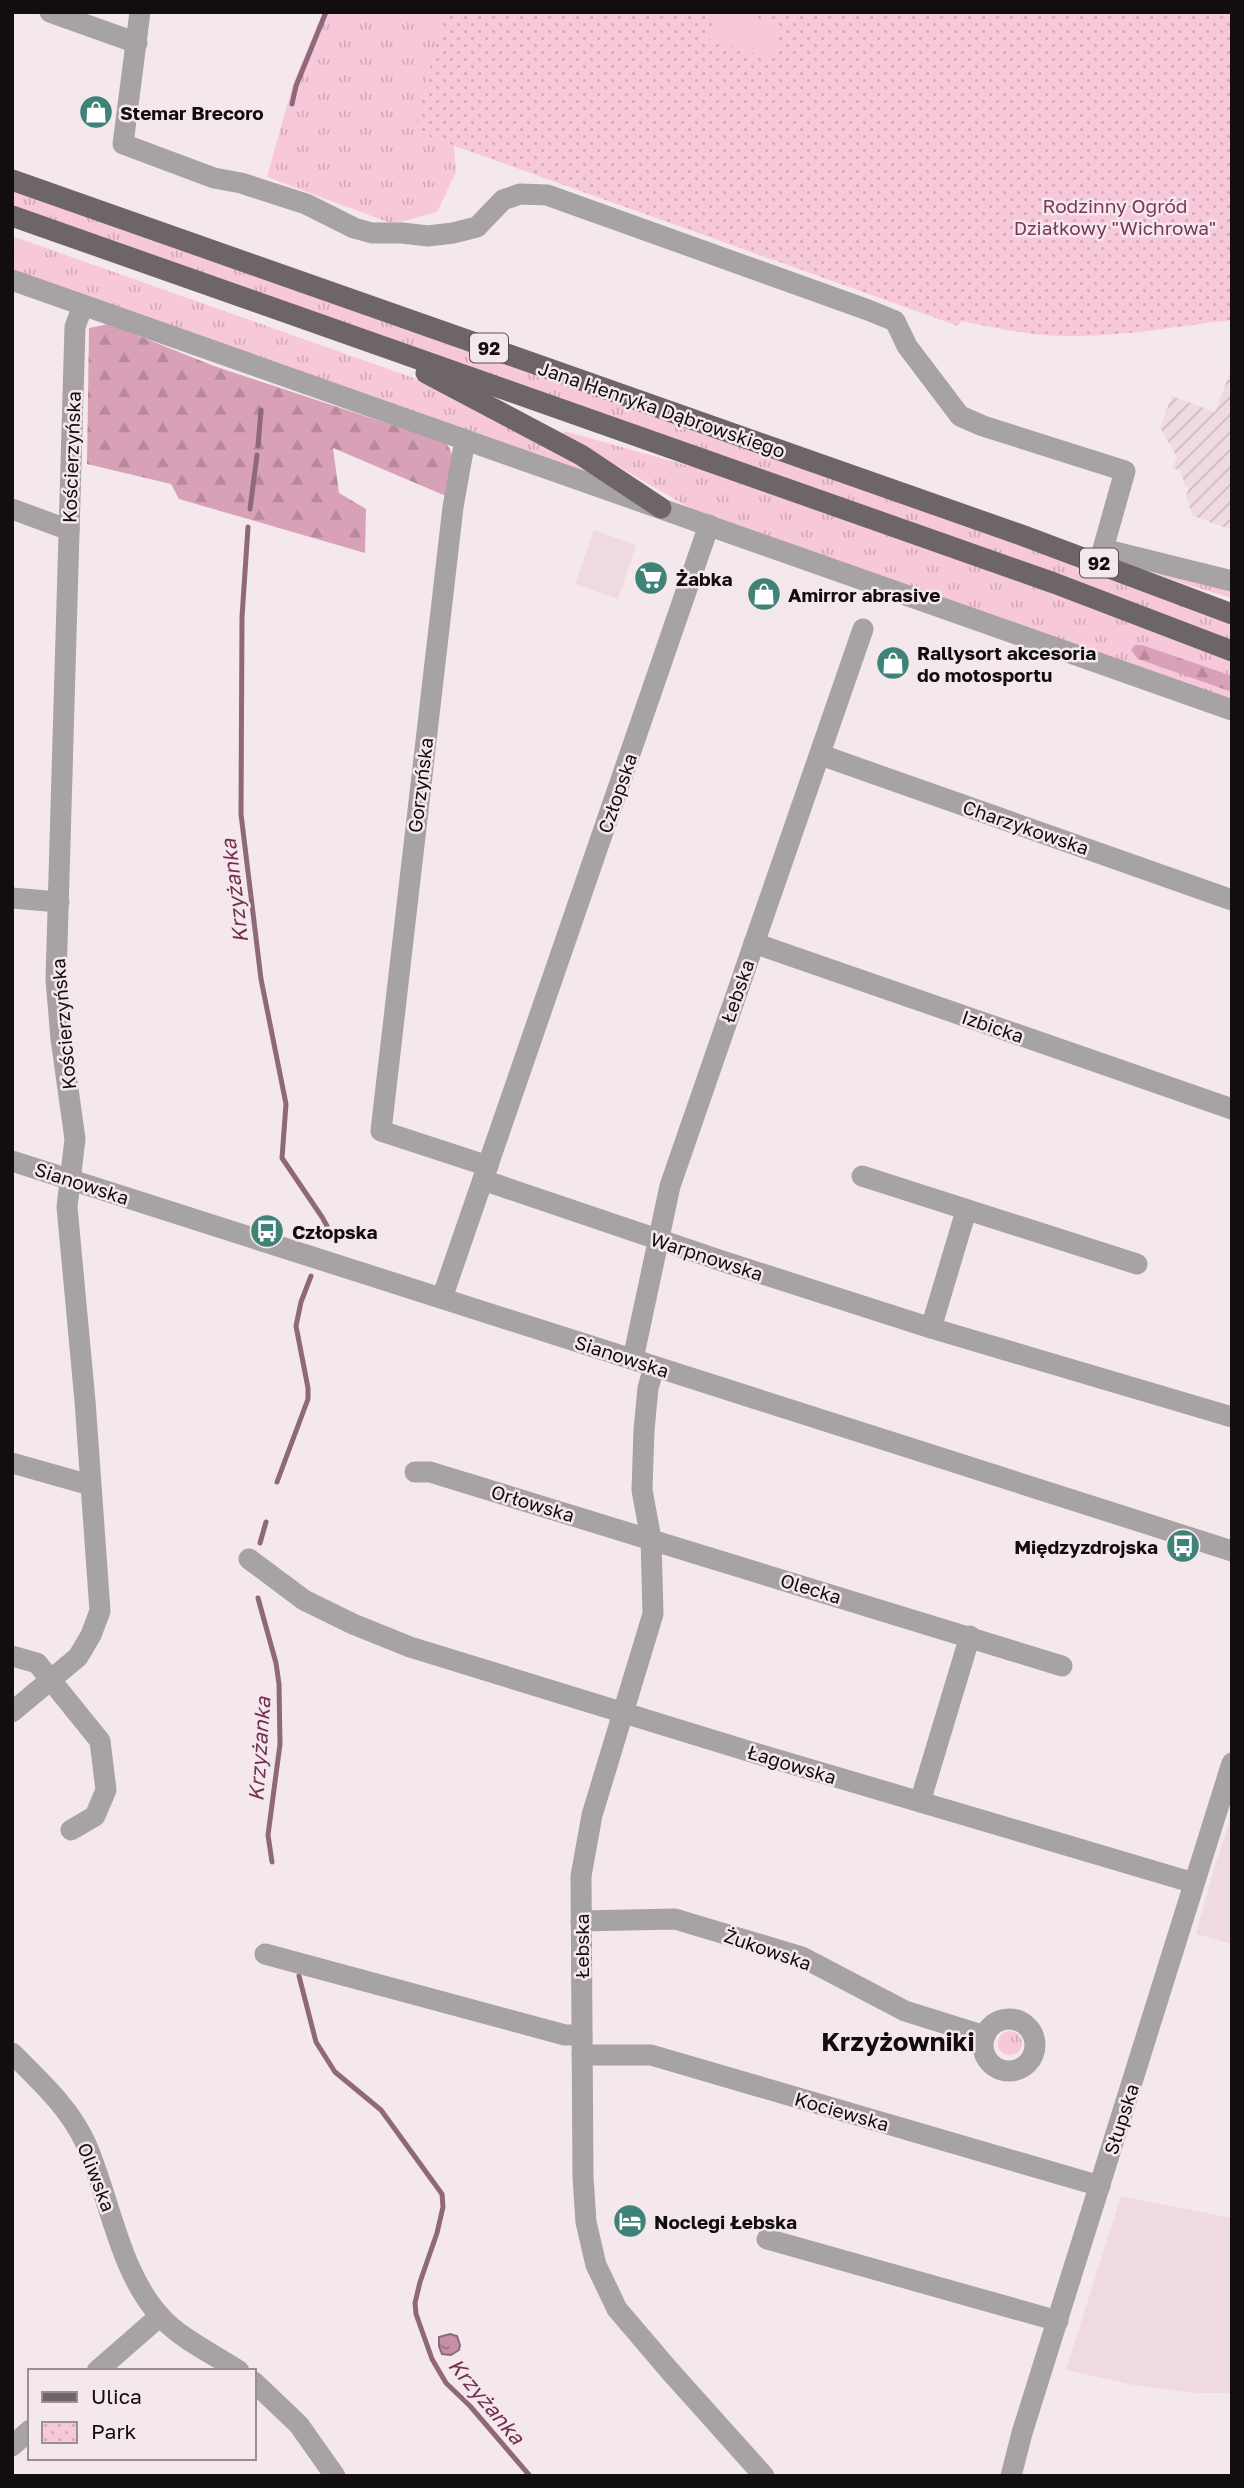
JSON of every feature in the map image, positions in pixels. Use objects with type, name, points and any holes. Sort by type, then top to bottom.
[{"type":"main road","name":"Jana Henryka Dąbrowskiego","points":[[12,180],[1072,553],[1232,614]]},
{"type":"main road","name":"Jana Henryka Dąbrowskiego","points":[[12,216],[1066,588],[1232,651]]},
{"type":"main road","points":[[352,336],[581,455],[661,509]]},
{"type":"main road","points":[[965,516],[1033,526],[1103,549]]},
{"type":"street","points":[[50,12],[137,43]]},
{"type":"street","points":[[140,12],[123,144],[214,178],[241,183],[306,204],[354,228],[372,233],[428,236],[453,233],[477,227],[503,200],[520,194],[543,194],[895,321],[907,346],[960,416],[983,426],[1125,471],[1103,549],[1232,581]]},
{"type":"street","points":[[12,280],[1232,710]]},
{"type":"street","name":"Kościerzyńska","points":[[12,1712],[78,1657],[91,1635],[100,1611],[86,1401],[67,1207],[75,1139],[56,980],[75,327],[83,305]]},
{"type":"street","name":"Gorzyńska","points":[[381,1131],[453,507],[465,440]]},
{"type":"street","points":[[12,509],[69,530]]},
{"type":"street","name":"Człopska","points":[[442,1298],[709,525]]},
{"type":"street","name":"Łebska","points":[[633,1359],[670,1186],[863,629]]},
{"type":"street","name":"Charzykowska","points":[[821,755],[1232,900]]},
{"type":"street","points":[[12,898],[59,902]]},
{"type":"street","name":"Izbicka","points":[[754,943],[1232,1109]]},
{"type":"street","name":"Warpnowska","points":[[381,1131],[659,1240],[931,1328],[1232,1417]]},
{"type":"street","name":"Sianowska","points":[[12,1161],[1232,1551]]},
{"type":"street","points":[[862,1176],[1137,1264]]},
{"type":"street","points":[[931,1328],[966,1211]]},
{"type":"street","name":"Łebska","points":[[654,1367],[648,1388],[642,1490],[651,1539],[653,1614],[592,1815],[581,1876],[583,2176],[586,2222],[596,2265],[617,2309],[764,2476]]},
{"type":"street","points":[[12,1463],[90,1485]]},
{"type":"street","name":"Orłowska","points":[[415,1472],[430,1472],[651,1539]]},
{"type":"street","name":"Olecka","points":[[651,1539],[1062,1666]]},
{"type":"street","name":"Łagowska","points":[[248,1559],[304,1600],[410,1647],[1194,1883]]},
{"type":"street","points":[[919,1802],[970,1636]]},
{"type":"street","points":[[12,1656],[37,1663],[100,1741],[106,1790],[95,1816],[71,1830]]},
{"type":"street","name":"Słupska","points":[[1011,2476],[1232,1763]]},
{"type":"street","name":"Żukowska","points":[[581,1921],[675,1919],[802,1957],[905,2011],[985,2036]]},
{"type":"street","name":"Kociewska","points":[[265,1954],[565,2035],[582,2045],[651,2055],[1100,2186]]},
{"type":"street","name":"Oliwska","points":[[12,2053],[62,2104],[86,2142],[132,2273],[160,2316],[172,2327],[236,2369]]},
{"type":"street","points":[[767,2239],[1058,2321]]},
{"type":"street","points":[[99,2369],[160,2316]]},
{"type":"street","points":[[256,2384],[299,2425],[335,2476]]},
{"type":"street","points":[[12,2446],[28,2432]]},
{"type":"shaded area","points":[[1232,367],[1232,530],[1193,516],[1186,497],[1189,487],[1185,486],[1181,471],[1173,468],[1177,457],[1160,428],[1172,396],[1215,412]]},
{"type":"shaded area","points":[[594,530],[636,545],[618,599],[575,584]]},
{"type":"shaded area","points":[[1232,1813],[1232,1944],[1196,1934]]},
{"type":"shaded area","points":[[1121,2196],[1232,2218],[1232,2393],[1196,2393],[1134,2385],[1066,2370]]},
{"type":"green space","points":[[323,12],[445,12],[422,131],[430,137],[454,145],[456,172],[437,212],[393,224],[267,177],[293,84]]},
{"type":"green space","name":"Rodzinny Ogród Działkowy \"Wichrowa\"","points":[[445,12],[1232,12],[1232,320],[1088,336],[1027,333],[961,321],[958,326],[430,137],[422,131],[416,120]]},
{"type":"green space","points":[[718,12],[736,12],[781,26],[771,59],[709,39]]},
{"type":"green space","points":[[12,190],[1069,562],[1232,624],[1232,640],[1061,575],[12,206]]},
{"type":"green space","points":[[12,236],[425,382],[600,476],[12,270]]},
{"type":"green space","points":[[109,324],[214,366],[446,443],[453,462],[446,496],[333,448],[339,493],[366,509],[365,553],[179,499],[171,484],[87,464],[89,328]]},
{"type":"green space","points":[[564,431],[700,469],[1100,610],[1232,661],[1232,701],[688,507],[563,434]]},
{"type":"green space","points":[[1143,569],[1232,587],[1232,598],[1185,584]]},
{"type":"green space","points":[[1135,645],[1142,645],[1232,676],[1232,692],[1138,659],[1131,650]]},
{"type":"green space","points":[[1010,2031],[1021,2038],[1022,2043],[1015,2054],[1010,2055],[999,2048],[998,2043],[1005,2032]]},
{"type":"water","points":[[450,2334],[457,2336],[459,2350],[451,2355],[442,2354],[439,2337]]},
{"type":"waterway","name":"Krzyżanka","points":[[292,104],[296,86],[326,12]]},
{"type":"waterway","name":"Krzyżanka","points":[[258,446],[261,410]]},
{"type":"waterway","name":"Krzyżanka","points":[[250,509],[257,455]]},
{"type":"waterway","name":"Krzyżanka","points":[[248,527],[242,617],[241,814],[261,979],[286,1104],[282,1158],[322,1217],[327,1226],[326,1235]]},
{"type":"waterway","name":"Krzyżanka","points":[[277,1482],[308,1399],[296,1326],[301,1302],[311,1276]]},
{"type":"waterway","name":"Krzyżanka","points":[[260,1543],[266,1522]]},
{"type":"waterway","name":"Krzyżanka","points":[[258,1598],[279,1684],[280,1744],[268,1835],[272,1862]]},
{"type":"waterway","name":"Krzyżanka","points":[[299,1976],[316,2042],[335,2072],[381,2110],[442,2194],[443,2207],[437,2233],[415,2303],[416,2314],[432,2359],[446,2383],[470,2406],[530,2476]]},
{"type":"place","name":"Stemar Brecoro","points":[[96,112]]},
{"type":"place","name":"Żabka","points":[[651,578]]},
{"type":"place","name":"Amirror abrasive","points":[[764,594]]},
{"type":"place","name":"Rallysort akcesoria do motosportu","points":[[893,663]]},
{"type":"place","name":"Człopska","points":[[267,1231]]},
{"type":"place","name":"Międzyzdrojska","points":[[1183,1546]]},
{"type":"place","name":"Noclegi Łebska","points":[[630,2221]]},
{"type":"district","name":"Krzyżowniki","points":[[898,2041]]}]
